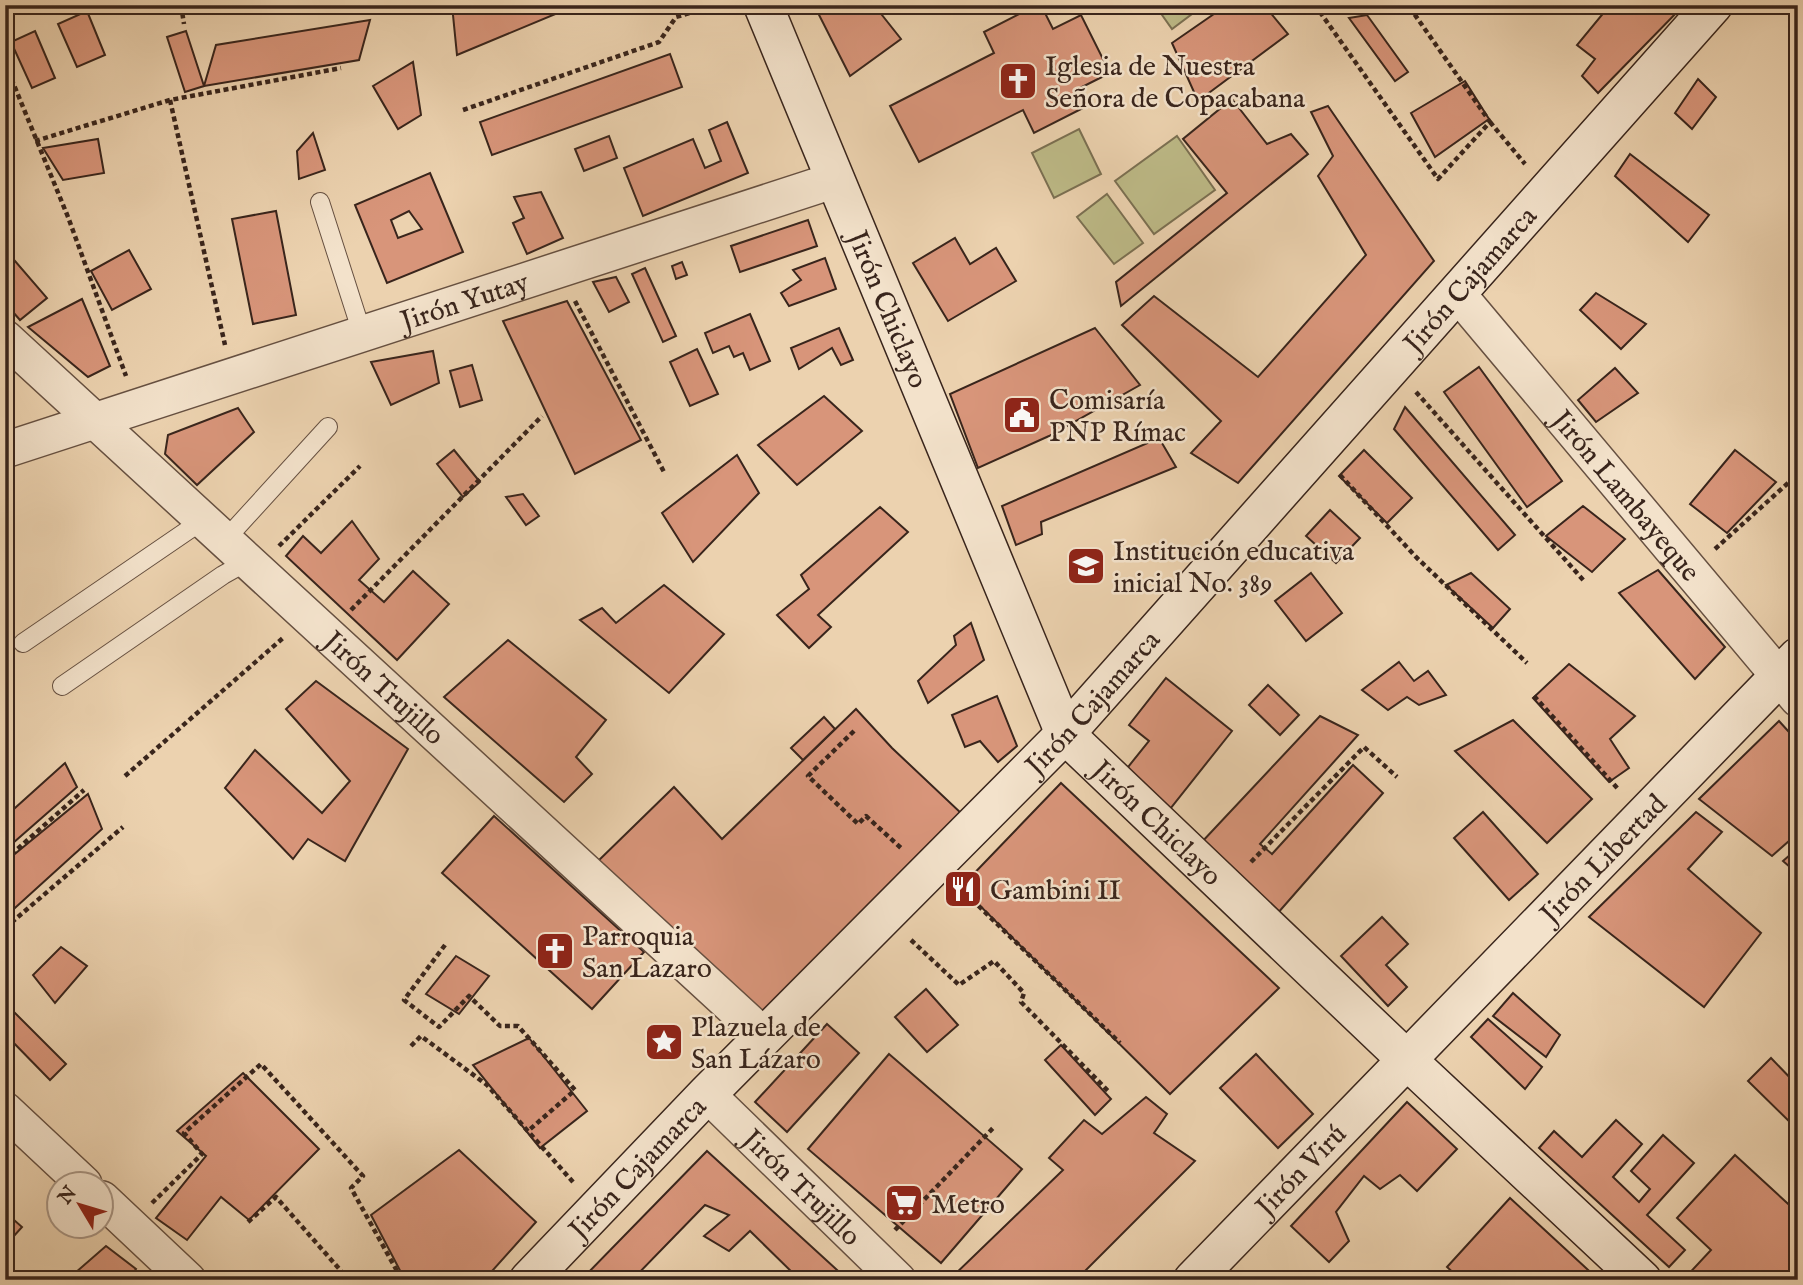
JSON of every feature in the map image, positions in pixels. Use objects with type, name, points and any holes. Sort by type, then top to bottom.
[{"type":"street","name":"Jirón Chiclayo","points":[[763,5],[1065,734],[1642,1280]]},
{"type":"street","name":"Jirón Cajamarca","points":[[529,1280],[707,1094],[1065,734],[1713,5]]},
{"type":"street","name":"Jirón Yutay","points":[[5,450],[835,180]]},
{"type":"street","name":"Jirón Lambayeque","points":[[1457,293],[1690,572],[1791,677]]},
{"type":"street","name":"Jirón Trujillo","points":[[5,338],[764,1037]]},
{"type":"street","name":"Jirón Libertad","points":[[1407,1060],[1643,816],[1791,677]]},
{"type":"street","name":"Jirón Virú","points":[[1193,1280],[1407,1060]]},
{"type":"street","name":"Jirón Trujillo","points":[[707,1094],[898,1280]]},
{"type":"street","points":[[5,1110],[69,1170]]},
{"type":"street","points":[[116,1212],[188,1280]]},
{"type":"lane","points":[[320,202],[362,334]]},
{"type":"lane","points":[[62,686],[223,575],[233,547],[328,427]]},
{"type":"lane","points":[[23,643],[233,547]]},
{"type":"path","points":[[181,5],[184,24]]},
{"type":"path","points":[[266,5],[267,14]]},
{"type":"path","points":[[463,110],[659,42],[677,18],[718,5]]},
{"type":"path","points":[[1315,5],[1438,179],[1490,121]]},
{"type":"path","points":[[1408,5],[1490,121],[1548,191]]},
{"type":"path","points":[[5,63],[68,217],[137,406]]},
{"type":"path","points":[[36,141],[170,100],[341,68]]},
{"type":"path","points":[[170,100],[232,375]]},
{"type":"path","points":[[559,269],[665,474]]},
{"type":"path","points":[[1392,365],[1585,582]]},
{"type":"path","points":[[125,776],[317,625],[542,416]]},
{"type":"path","points":[[1317,450],[1417,558],[1527,663]]},
{"type":"path","points":[[233,547],[360,466]]},
{"type":"path","points":[[1690,572],[1798,474]]},
{"type":"path","points":[[1534,696],[1643,816]]},
{"type":"path","points":[[854,731],[808,776],[858,824],[866,816],[931,868],[1120,1043]]},
{"type":"path","points":[[1226,888],[1364,747],[1397,777]]},
{"type":"path","points":[[5,860],[84,790]]},
{"type":"path","points":[[5,928],[123,827]]},
{"type":"path","points":[[884,916],[959,985],[993,961],[1024,993],[1021,1002],[1110,1093]]},
{"type":"path","points":[[445,944],[404,999],[439,1027],[468,996],[500,1026],[518,1026],[575,1090],[528,1131]]},
{"type":"path","points":[[411,1046],[421,1036],[487,1085],[597,1209]]},
{"type":"path","points":[[129,1225],[202,1154],[184,1133],[261,1063],[363,1176],[351,1188],[402,1280]]},
{"type":"path","points":[[872,1254],[994,1127]]},
{"type":"path","points":[[248,1222],[276,1197],[349,1280]]},
{"type":"shaded area","points":[[1155,5],[1204,5],[1172,29]]},
{"type":"shaded area","points":[[1079,129],[1101,174],[1054,198],[1032,153]]},
{"type":"shaded area","points":[[1177,136],[1215,190],[1154,234],[1115,181]]},
{"type":"shaded area","points":[[1107,194],[1143,243],[1114,264],[1077,217]]},
{"type":"building","points":[[452,5],[577,5],[457,55]]},
{"type":"building","points":[[814,5],[874,5],[901,39],[850,76]]},
{"type":"building","name":"Iglesia de Nuestra Señora de Copacabana","points":[[1041,5],[1053,29],[1081,15],[1110,73],[1080,88],[1089,105],[1034,133],[1023,110],[919,162],[890,106],[994,53],[984,32]]},
{"type":"building","points":[[1227,5],[1264,5],[1288,34],[1198,101],[1172,43]]},
{"type":"building","points":[[1610,5],[1684,5],[1598,93],[1582,76],[1595,59],[1577,45]]},
{"type":"building","points":[[87,11],[105,55],[77,67],[58,24]]},
{"type":"building","points":[[1367,15],[1408,72],[1395,81],[1349,18]]},
{"type":"building","points":[[370,20],[359,60],[204,86],[216,45]]},
{"type":"building","points":[[35,31],[55,78],[32,88],[11,42]]},
{"type":"building","points":[[186,31],[204,86],[185,92],[167,37]]},
{"type":"building","points":[[670,54],[682,87],[492,155],[480,122]]},
{"type":"building","points":[[413,62],[421,115],[398,129],[373,86]]},
{"type":"building","points":[[1698,79],[1716,97],[1692,129],[1675,113]]},
{"type":"building","points":[[1465,81],[1489,119],[1435,157],[1411,113]]},
{"type":"building","points":[[1232,99],[1267,144],[1291,134],[1308,154],[1121,306],[1116,282],[1227,193],[1183,139]]},
{"type":"building","points":[[1328,106],[1434,261],[1238,483],[1191,453],[1221,421],[1122,325],[1154,296],[1258,377],[1366,255],[1318,176],[1333,156],[1311,112]]},
{"type":"building","points":[[727,122],[748,173],[643,216],[624,168],[693,139],[705,168],[721,161],[709,130]]},
{"type":"building","points":[[313,133],[325,170],[299,179],[297,151]]},
{"type":"building","points":[[609,136],[617,158],[584,171],[575,149]]},
{"type":"building","points":[[98,139],[104,173],[63,180],[43,148]]},
{"type":"building","points":[[1630,154],[1709,215],[1688,242],[1615,176]]},
{"type":"building","points":[[430,173],[463,252],[387,283],[355,205]],"holes":[[[409,211],[422,229],[398,238],[391,220]]]},
{"type":"building","points":[[541,192],[563,238],[527,254],[513,223],[524,218],[514,197]]},
{"type":"building","points":[[276,211],[296,315],[253,324],[232,219]]},
{"type":"building","points":[[808,220],[817,246],[740,272],[731,246]]},
{"type":"building","points":[[955,238],[970,264],[996,248],[1016,281],[948,321],[913,263]]},
{"type":"building","points":[[129,250],[151,289],[112,310],[91,271]]},
{"type":"building","points":[[9,254],[47,298],[20,320],[5,303],[5,257]]},
{"type":"building","points":[[825,258],[836,289],[789,306],[781,293],[801,280],[793,270]]},
{"type":"building","points":[[682,262],[687,275],[676,279],[672,266]]},
{"type":"building","points":[[645,268],[676,336],[663,342],[632,274]]},
{"type":"building","points":[[616,277],[629,302],[609,312],[593,282]]},
{"type":"building","points":[[1596,293],[1646,324],[1621,349],[1580,310]]},
{"type":"building","points":[[82,299],[110,366],[88,377],[28,327]]},
{"type":"building","points":[[567,301],[641,440],[575,474],[503,321]]},
{"type":"building","points":[[750,314],[770,361],[750,370],[743,353],[734,357],[729,346],[713,353],[705,333]]},
{"type":"building","points":[[839,328],[853,360],[841,365],[832,348],[799,369],[791,348]]},
{"type":"building","name":"Comisaría PNP Rímac","points":[[1095,328],[1140,385],[1049,436],[978,468],[950,394]]},
{"type":"building","points":[[697,349],[718,394],[690,406],[670,362]]},
{"type":"building","points":[[433,351],[439,383],[391,405],[371,362]]},
{"type":"building","points":[[472,365],[482,400],[460,407],[450,371]]},
{"type":"building","points":[[1479,367],[1562,481],[1527,507],[1444,392]]},
{"type":"building","points":[[1615,368],[1638,393],[1596,422],[1578,400]]},
{"type":"building","points":[[824,396],[862,431],[797,485],[758,445]]},
{"type":"building","points":[[1405,407],[1515,535],[1498,550],[1394,429]]},
{"type":"building","points":[[238,408],[254,432],[197,485],[165,454],[168,435]]},
{"type":"building","points":[[1159,438],[1176,467],[1041,522],[1042,534],[1016,545],[1002,506]]},
{"type":"building","points":[[454,450],[480,482],[463,497],[437,464]]},
{"type":"building","points":[[1364,450],[1412,498],[1387,523],[1339,476]]},
{"type":"building","points":[[1735,450],[1776,482],[1727,533],[1690,504]]},
{"type":"building","points":[[737,455],[759,493],[693,562],[662,513]]},
{"type":"building","points":[[523,494],[539,516],[526,525],[506,497]]},
{"type":"building","points":[[1583,506],[1625,539],[1592,572],[1546,536]]},
{"type":"building","points":[[880,507],[908,532],[818,615],[831,627],[809,648],[777,615],[809,589],[801,575]]},
{"type":"building","points":[[1330,510],[1360,538],[1336,563],[1306,536]]},
{"type":"building","points":[[352,521],[379,559],[359,580],[384,602],[413,571],[449,604],[397,660],[286,556],[303,536],[321,553]]},
{"type":"building","points":[[1658,570],[1725,647],[1695,679],[1619,593]]},
{"type":"building","points":[[1311,573],[1342,613],[1306,641],[1275,601]]},
{"type":"building","points":[[1471,573],[1510,609],[1493,628],[1446,585]]},
{"type":"building","points":[[664,585],[724,634],[669,693],[580,620],[602,608],[616,623]]},
{"type":"building","points":[[971,623],[984,660],[928,703],[918,681],[956,645],[954,636]]},
{"type":"building","points":[[508,640],[606,720],[576,757],[592,774],[564,802],[444,697]]},
{"type":"building","points":[[1399,662],[1414,681],[1428,671],[1446,695],[1419,705],[1407,697],[1388,710],[1362,690]]},
{"type":"building","points":[[1569,664],[1635,716],[1610,739],[1629,768],[1609,782],[1533,698]]},
{"type":"building","points":[[1166,678],[1232,731],[1170,809],[1124,772],[1149,741],[1129,725]]},
{"type":"building","points":[[316,681],[408,749],[345,861],[308,839],[293,859],[225,788],[255,750],[322,813],[350,781],[286,709]]},
{"type":"building","points":[[1268,685],[1299,715],[1280,735],[1249,705]]},
{"type":"building","points":[[997,696],[1017,746],[998,762],[980,741],[965,747],[952,715]]},
{"type":"building","points":[[856,709],[892,748],[962,814],[765,1023],[594,865],[674,787],[722,839]]},
{"type":"building","points":[[1320,716],[1358,735],[1260,844],[1272,854],[1353,765],[1383,793],[1277,914],[1200,844]]},
{"type":"building","points":[[824,717],[835,729],[803,760],[791,748]]},
{"type":"building","points":[[1513,720],[1592,799],[1547,843],[1455,751]]},
{"type":"building","points":[[1779,721],[1798,742],[1798,833],[1772,856],[1699,799]]},
{"type":"building","points":[[65,763],[77,787],[5,850],[5,817]]},
{"type":"building","points":[[1061,783],[1279,988],[1170,1094],[961,887]]},
{"type":"building","points":[[88,794],[102,829],[5,917],[5,862]]},
{"type":"building","points":[[1483,812],[1538,874],[1509,900],[1454,838]]},
{"type":"building","points":[[1696,812],[1722,832],[1688,869],[1761,933],[1704,1007],[1589,917]]},
{"type":"building","points":[[494,816],[644,952],[592,1009],[442,873]]},
{"type":"building","points":[[1798,848],[1798,874],[1783,861]]},
{"type":"building","points":[[1382,917],[1408,944],[1386,965],[1407,987],[1388,1006],[1341,956]]},
{"type":"building","points":[[61,947],[87,966],[55,1003],[33,975]]},
{"type":"building","points":[[456,956],[489,976],[459,1014],[426,994]]},
{"type":"building","points":[[926,989],[958,1025],[927,1052],[895,1017]]},
{"type":"building","points":[[1513,993],[1560,1035],[1546,1057],[1493,1016]]},
{"type":"building","points":[[5,1003],[66,1064],[50,1080],[5,1034]]},
{"type":"building","points":[[1488,1019],[1542,1067],[1525,1089],[1471,1037]]},
{"type":"building","points":[[827,1024],[859,1053],[787,1132],[755,1102]]},
{"type":"building","points":[[529,1038],[587,1111],[540,1148],[473,1065]]},
{"type":"building","points":[[1061,1045],[1111,1099],[1095,1115],[1045,1060]]},
{"type":"building","points":[[889,1054],[1022,1169],[941,1263],[808,1149]]},
{"type":"building","points":[[1256,1054],[1313,1114],[1278,1148],[1220,1088]]},
{"type":"building","points":[[1771,1058],[1798,1086],[1798,1130],[1748,1081]]},
{"type":"building","points":[[243,1073],[319,1149],[249,1220],[221,1197],[187,1240],[156,1218],[206,1156],[177,1131]]},
{"type":"building","points":[[1146,1097],[1167,1114],[1154,1133],[1195,1161],[1076,1280],[949,1280],[1063,1170],[1049,1158],[1084,1120],[1102,1134]]},
{"type":"building","points":[[1407,1102],[1457,1149],[1417,1191],[1400,1175],[1380,1189],[1364,1176],[1336,1212],[1349,1241],[1329,1262],[1291,1226]]},
{"type":"building","points":[[1616,1120],[1642,1144],[1613,1177],[1639,1202],[1650,1189],[1631,1171],[1663,1135],[1694,1163],[1647,1215],[1685,1250],[1669,1267],[1539,1148],[1554,1131],[1582,1157]]},
{"type":"building","points":[[459,1150],[536,1222],[484,1280],[405,1280],[371,1215]]},
{"type":"building","points":[[707,1151],[848,1280],[800,1280],[750,1231],[729,1251],[704,1236],[729,1215],[705,1205],[632,1280],[581,1280]]},
{"type":"building","points":[[1735,1155],[1798,1213],[1798,1280],[1683,1280],[1711,1250],[1677,1218]]},
{"type":"building","points":[[1510,1198],[1599,1280],[1455,1280],[1458,1277],[1447,1267]]},
{"type":"building","points":[[5,1212],[22,1227],[5,1246]]},
{"type":"building","points":[[106,1246],[136,1269],[128,1280],[67,1280]]},
{"type":"place","name":"Iglesia de Nuestra Señora de Copacabana","points":[[1018,81]]},
{"type":"place","name":"Comisaría PNP Rímac","points":[[1022,415]]},
{"type":"place","name":"Institución educativa inicial No. 389","points":[[1086,566]]},
{"type":"place","name":"Gambini II","points":[[963,889]]},
{"type":"place","name":"Parroquia San Lazaro","points":[[555,951]]},
{"type":"place","name":"Plazuela de San Lázaro","points":[[664,1042]]},
{"type":"place","name":"Metro","points":[[904,1203]]}]
